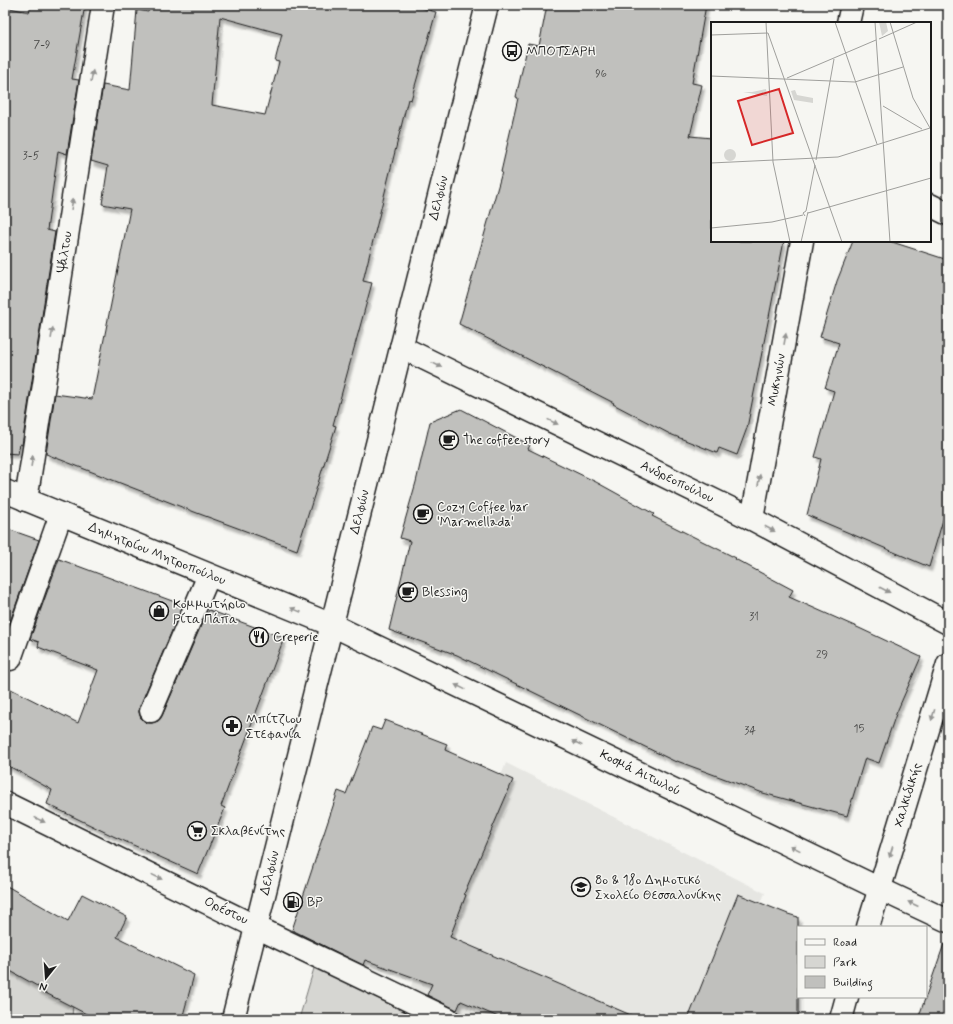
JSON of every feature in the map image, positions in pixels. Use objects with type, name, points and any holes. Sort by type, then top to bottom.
[{"type":"street","name":"Ψάλτου","points":[[26,500],[104,5]]},
{"type":"street","name":"Δελφών","points":[[233,1019],[487,5]]},
{"type":"street","points":[[848,22],[852,5]]},
{"type":"street","points":[[931,206],[948,214]]},
{"type":"street","name":"Μυκηνών","points":[[752,519],[802,242]]},
{"type":"street","name":"Ανδρεοπούλου","points":[[402,347],[752,519],[948,623]]},
{"type":"street","name":"Δημητρίου Μητροπούλου","points":[[5,491],[332,625]]},
{"type":"street","points":[[10,659],[61,514]]},
{"type":"street","points":[[151,712],[209,575]]},
{"type":"street","name":"Κοσμά Αιτωλού","points":[[332,625],[948,921]]},
{"type":"street","name":"Χαλκιδικής","points":[[868,926],[948,664]]},
{"type":"street","name":"Ορέστου","points":[[5,803],[448,1019]]},
{"type":"street","points":[[840,1019],[847,998]]},
{"type":"shaded area","name":"8ο & 18ο Δημοτικό Σχολείο Θεσσαλονίκης","points":[[506,763],[765,893],[716,1019],[477,1019],[410,988],[440,915],[467,861]]},
{"type":"green space","points":[[315,965],[425,1019],[299,1019]]},
{"type":"green space","points":[[5,966],[73,1003],[72,1019],[5,1019]]},
{"type":"building","points":[[31,5],[85,5],[72,79],[79,80],[67,154],[58,151],[47,230],[55,232],[22,445],[20,444],[18,454],[5,453],[5,7],[29,12]]},
{"type":"building","points":[[150,5],[411,5],[436,12],[411,100],[408,99],[363,281],[372,283],[333,425],[336,426],[297,550],[46,454],[55,394],[92,399],[130,209],[102,204],[108,166],[91,161],[103,85],[130,90],[137,10],[148,12]],"holes":[[[220,17],[282,34],[275,61],[279,62],[265,115],[212,105]]]},
{"type":"building","points":[[547,5],[706,5],[692,83],[702,85],[690,136],[711,138],[711,242],[784,242],[747,428],[737,455],[719,448],[717,453],[670,434],[613,404],[614,403],[459,324],[502,172],[518,98],[516,97],[528,44],[539,46]]},
{"type":"building","points":[[853,242],[892,242],[948,260],[948,503],[929,567],[807,515],[821,459],[815,457],[834,391],[825,388],[839,343],[820,337],[837,281]]},
{"type":"building","points":[[461,409],[530,445],[528,449],[596,482],[654,514],[652,516],[736,558],[735,559],[793,590],[789,597],[921,657],[896,714],[879,763],[865,758],[847,816],[763,793],[677,761],[676,762],[457,655],[389,630],[410,541],[400,538],[416,482],[430,422]]},
{"type":"building","points":[[5,528],[39,540],[7,630],[5,629]]},
{"type":"building","points":[[59,559],[183,605],[140,706],[139,712],[141,718],[146,723],[158,721],[162,716],[209,610],[284,638],[221,806],[225,808],[198,874],[113,836],[47,804],[52,790],[5,764],[5,686],[78,723],[98,670],[38,647],[39,642],[30,639]]},
{"type":"building","points":[[385,720],[447,744],[445,750],[513,780],[464,894],[466,895],[450,937],[640,1019],[503,1019],[461,1001],[457,1010],[427,995],[432,984],[365,960],[363,965],[292,930],[338,791],[346,794],[372,727],[381,730]]},
{"type":"building","points":[[5,885],[68,921],[82,894],[127,917],[117,937],[194,975],[182,1019],[96,1019],[38,989],[39,987],[5,968]]},
{"type":"building","points":[[738,894],[798,917],[798,1019],[688,1019]]},
{"type":"building","points":[[944,944],[948,945],[948,1019],[918,1019],[925,998],[927,998],[927,993]]},
{"type":"place","name":"ΜΠΟΤΣΑΡΗ","points":[[512,51]]},
{"type":"place","name":"The coffee story","points":[[449,440]]},
{"type":"place","name":"Cozy Coffee bar 'Marmellada'","points":[[423,514]]},
{"type":"place","name":"Blessing","points":[[408,592]]},
{"type":"place","name":"Κομμωτήριο Ρίτα Πάπα","points":[[159,611]]},
{"type":"place","name":"Creperie","points":[[259,637]]},
{"type":"place","name":"Μπίτζιου Στεφανία","points":[[232,726]]},
{"type":"place","name":"Σκλαβενίτης","points":[[197,831]]},
{"type":"place","name":"8ο & 18ο Δημοτικό Σχολείο Θεσσαλονίκης","points":[[581,887]]},
{"type":"place","name":"BP","points":[[293,902]]}]
